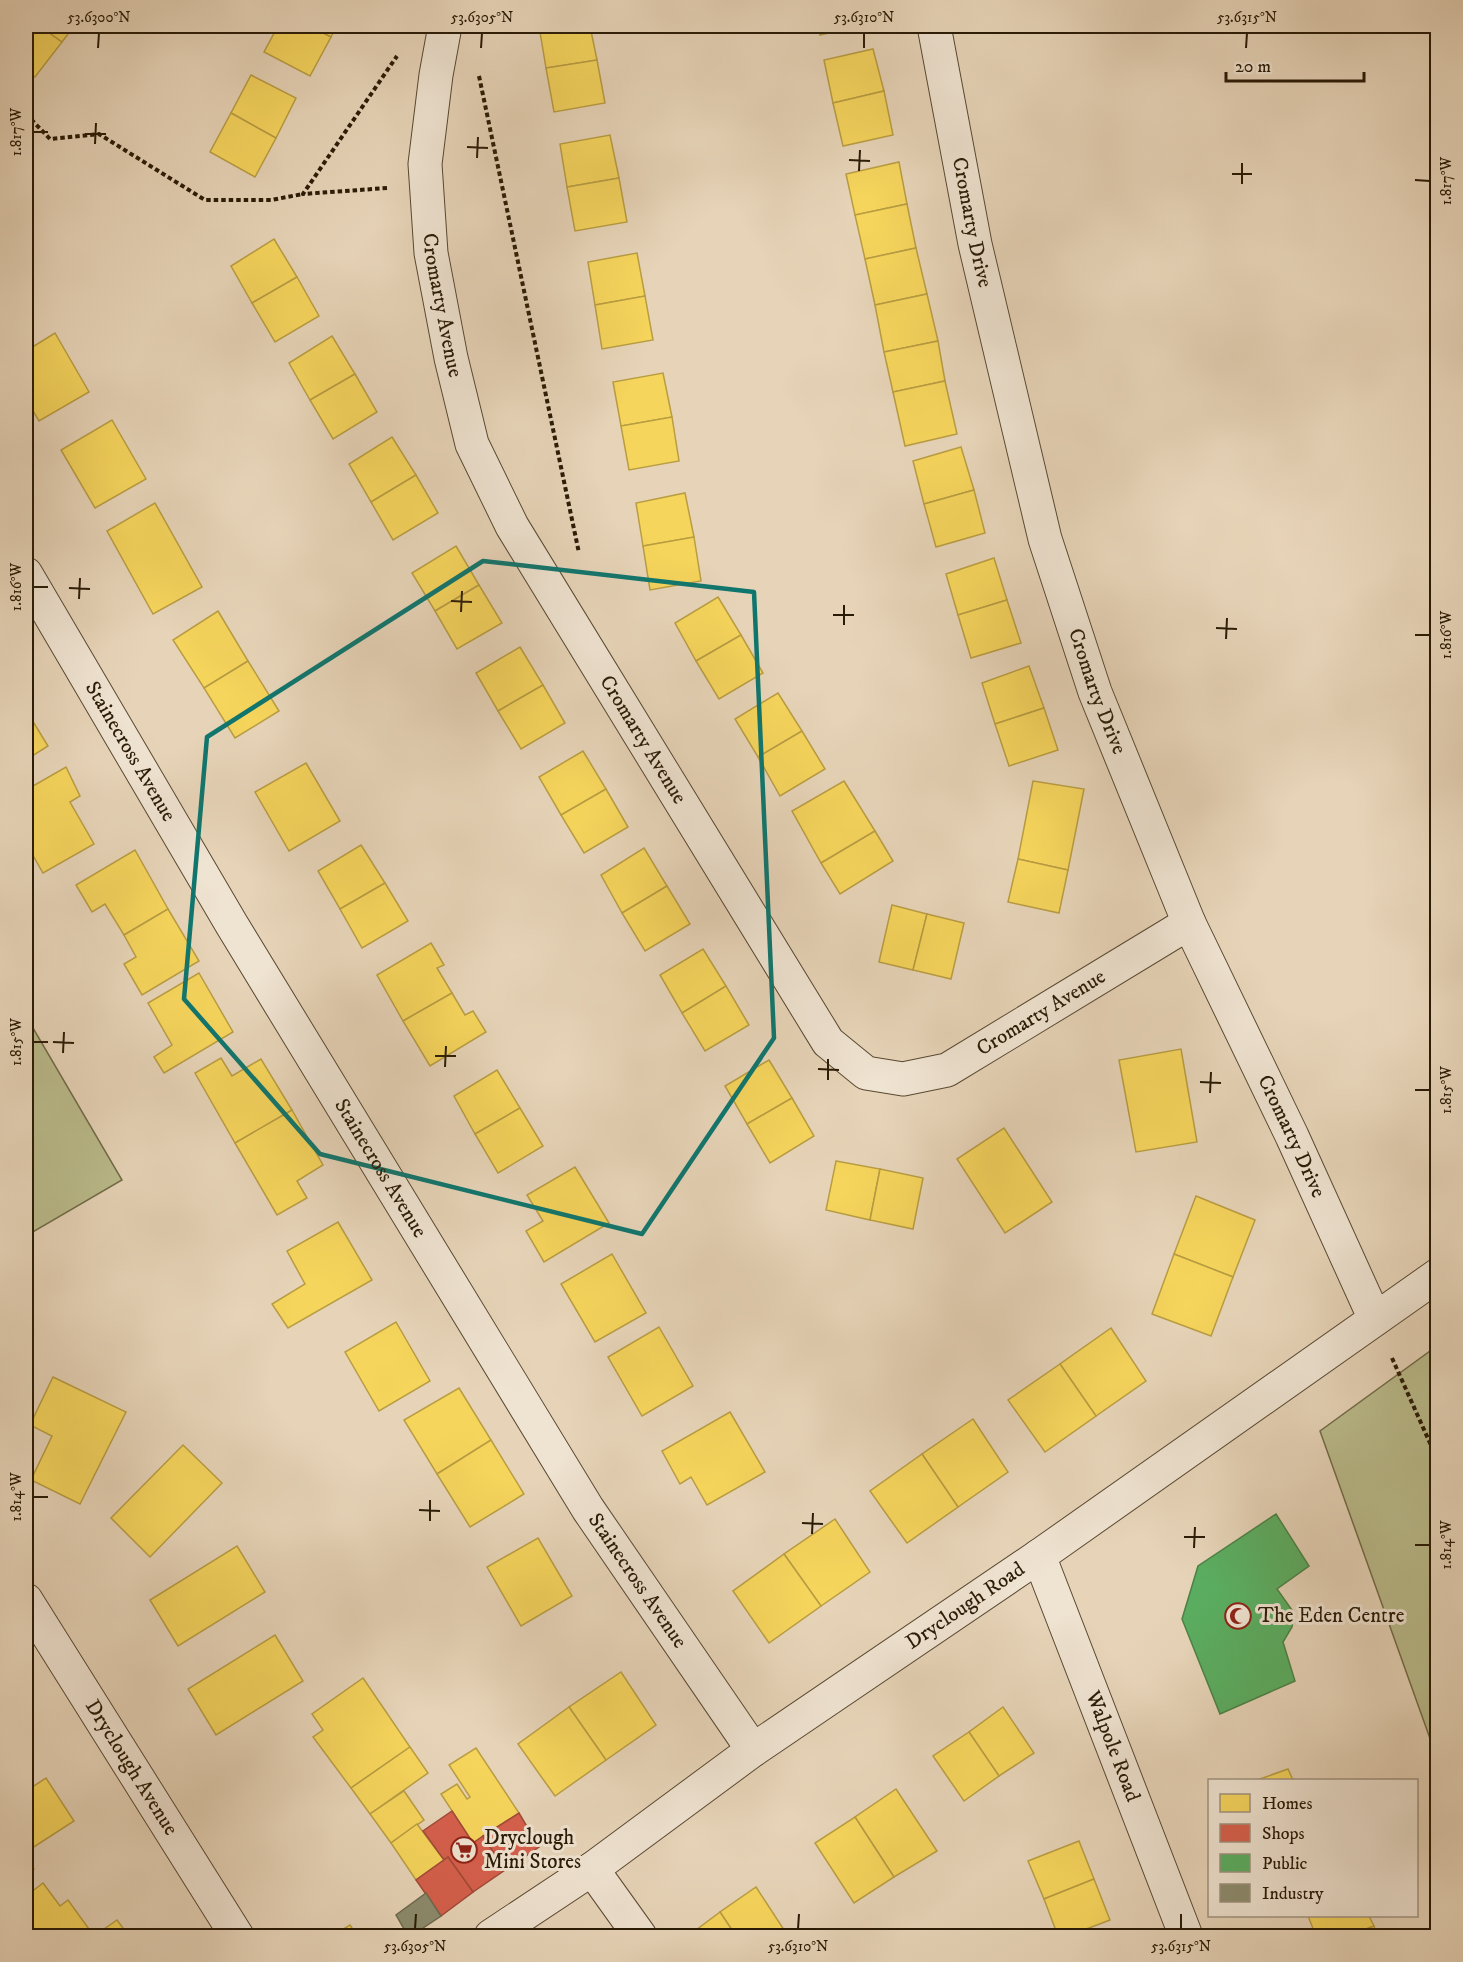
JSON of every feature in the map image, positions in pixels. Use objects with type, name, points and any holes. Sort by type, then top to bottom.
[{"type":"street","name":"Cromarty Avenue","points":[[445,26],[436,75],[425,164],[426,186],[431,254],[451,358],[472,444],[512,526],[828,1042],[866,1072],[903,1079],[947,1070],[1189,923]]},
{"type":"street","name":"Cromarty Drive","points":[[934,26],[975,244],[1045,539],[1095,692],[1189,923],[1292,1136],[1375,1319]]},
{"type":"street","name":"Stainecross Avenue","points":[[26,574],[232,925],[588,1509],[753,1750]]},
{"type":"street","name":"Dryclough Road","points":[[491,1936],[592,1869],[753,1750],[1039,1556],[1437,1275]]},
{"type":"street","name":"Walpole Road","points":[[1039,1556],[1186,1936]]},
{"type":"street","name":"Dryclough Avenue","points":[[26,1600],[237,1936]]},
{"type":"street","points":[[592,1869],[640,1936]]},
{"type":"path","points":[[303,194],[397,55]]},
{"type":"path","points":[[478,72],[580,560]]},
{"type":"path","points":[[26,114],[50,139],[99,134],[205,200],[271,200],[303,194],[426,186]]},
{"type":"path","points":[[1375,1319],[1437,1461]]},
{"type":"highlighted area","points":[[483,561],[754,592],[774,1038],[642,1234],[320,1154],[184,999],[207,737]]},
{"type":"green space","points":[[26,1016],[122,1180],[26,1236]]},
{"type":"green space","points":[[1437,1346],[1437,1758],[1320,1431]]},
{"type":"building: Homes","points":[[26,26],[40,26],[62,42],[35,77],[26,70]]},
{"type":"building: Homes","points":[[40,26],[74,26],[62,42]]},
{"type":"building: Homes","points":[[278,26],[310,26],[331,37],[310,76],[264,52]]},
{"type":"building: Homes","points":[[310,26],[336,26],[331,37]]},
{"type":"building: Homes","points":[[539,26],[590,26],[597,60],[546,68]]},
{"type":"building: Homes","points":[[818,26],[858,26],[820,35]]},
{"type":"building: Homes","points":[[873,49],[884,91],[833,103],[824,60]]},
{"type":"building: Homes","points":[[597,60],[605,103],[554,112],[546,68]]},
{"type":"building: Homes","points":[[251,75],[296,98],[276,138],[231,113]]},
{"type":"building: Homes","points":[[884,91],[893,135],[843,146],[833,103]]},
{"type":"building: Homes","points":[[231,113],[276,138],[255,177],[210,152]]},
{"type":"building: Homes","points":[[610,135],[619,178],[567,187],[560,144]]},
{"type":"building: Homes","points":[[899,162],[907,204],[855,215],[846,174]]},
{"type":"building: Homes","points":[[619,178],[627,222],[575,231],[567,187]]},
{"type":"building: Homes","points":[[907,204],[916,248],[865,259],[855,215]]},
{"type":"building: Homes","points":[[274,239],[297,277],[252,303],[231,266]]},
{"type":"building: Homes","points":[[916,248],[927,294],[875,305],[865,259]]},
{"type":"building: Homes","points":[[637,253],[645,296],[595,305],[588,262]]},
{"type":"building: Homes","points":[[297,277],[319,316],[275,342],[252,303]]},
{"type":"building: Homes","points":[[927,294],[938,341],[884,352],[875,305]]},
{"type":"building: Homes","points":[[645,296],[653,340],[602,349],[595,305]]},
{"type":"building: Homes","points":[[55,333],[89,392],[39,421],[26,399],[26,351]]},
{"type":"building: Homes","points":[[332,336],[355,374],[310,400],[289,363]]},
{"type":"building: Homes","points":[[938,341],[945,381],[893,392],[884,352]]},
{"type":"building: Homes","points":[[663,373],[672,417],[621,426],[613,382]]},
{"type":"building: Homes","points":[[355,374],[377,412],[333,439],[310,400]]},
{"type":"building: Homes","points":[[945,381],[957,434],[905,446],[893,392]]},
{"type":"building: Homes","points":[[672,417],[679,461],[629,470],[621,426]]},
{"type":"building: Homes","points":[[112,420],[146,479],[95,508],[61,450]]},
{"type":"building: Homes","points":[[392,437],[416,475],[371,502],[349,464]]},
{"type":"building: Homes","points":[[961,447],[974,490],[924,504],[913,461]]},
{"type":"building: Homes","points":[[416,475],[438,513],[393,540],[371,502]]},
{"type":"building: Homes","points":[[974,490],[985,533],[936,547],[924,504]]},
{"type":"building: Homes","points":[[685,493],[694,537],[643,546],[636,503]]},
{"type":"building: Homes","points":[[155,503],[202,587],[153,614],[107,531]]},
{"type":"building: Homes","points":[[694,537],[701,581],[650,590],[643,546]]},
{"type":"building: Homes","points":[[456,546],[479,585],[435,611],[412,573]]},
{"type":"building: Homes","points":[[994,558],[1007,600],[958,615],[946,574]]},
{"type":"building: Homes","points":[[479,585],[502,623],[457,649],[435,611]]},
{"type":"building: Homes","points":[[718,597],[741,635],[696,661],[675,623]]},
{"type":"building: Homes","points":[[1007,600],[1021,643],[971,658],[958,615]]},
{"type":"building: Homes","points":[[218,611],[248,661],[204,688],[173,640]]},
{"type":"building: Homes","points":[[741,635],[763,673],[719,699],[696,661]]},
{"type":"building: Homes","points":[[520,647],[543,685],[498,711],[476,673]]},
{"type":"building: Homes","points":[[248,661],[279,711],[235,738],[204,688]]},
{"type":"building: Homes","points":[[1029,666],[1044,708],[995,724],[982,683]]},
{"type":"building: Homes","points":[[543,685],[565,723],[521,749],[498,711]]},
{"type":"building: Homes","points":[[778,693],[802,731],[758,757],[735,719]]},
{"type":"building: Homes","points":[[1044,708],[1058,750],[1009,766],[995,724]]},
{"type":"building: Homes","points":[[26,710],[48,746],[26,760]]},
{"type":"building: Homes","points":[[802,731],[825,769],[780,796],[758,757]]},
{"type":"building: Homes","points":[[583,751],[606,789],[561,815],[539,777]]},
{"type":"building: Homes","points":[[306,763],[340,821],[289,851],[255,792]]},
{"type":"building: Homes","points":[[66,767],[80,796],[70,802],[94,844],[43,873],[26,843],[26,790]]},
{"type":"building: Homes","points":[[844,781],[875,831],[821,863],[792,811]]},
{"type":"building: Homes","points":[[1033,781],[1084,789],[1068,870],[1018,859]]},
{"type":"building: Homes","points":[[606,789],[628,827],[584,853],[561,815]]},
{"type":"building: Homes","points":[[875,831],[893,861],[840,894],[821,863]]},
{"type":"building: Homes","points":[[361,845],[385,883],[340,909],[318,871]]},
{"type":"building: Homes","points":[[644,848],[667,886],[622,913],[601,875]]},
{"type":"building: Homes","points":[[135,850],[168,909],[124,935],[105,904],[92,912],[76,885]]},
{"type":"building: Homes","points":[[1018,859],[1068,870],[1059,913],[1008,902]]},
{"type":"building: Homes","points":[[385,883],[408,921],[362,948],[340,909]]},
{"type":"building: Homes","points":[[667,886],[690,924],[645,951],[622,913]]},
{"type":"building: Homes","points":[[892,905],[927,914],[913,970],[879,962]]},
{"type":"building: Homes","points":[[168,909],[199,961],[142,995],[124,964],[136,957],[124,935]]},
{"type":"building: Homes","points":[[927,914],[964,923],[951,979],[913,970]]},
{"type":"building: Homes","points":[[431,943],[444,965],[437,968],[452,993],[403,1021],[377,975]]},
{"type":"building: Homes","points":[[703,949],[726,986],[682,1013],[660,975]]},
{"type":"building: Homes","points":[[199,973],[233,1032],[164,1073],[154,1057],[172,1045],[148,1003]]},
{"type":"building: Homes","points":[[726,986],[749,1025],[705,1051],[682,1013]]},
{"type":"building: Homes","points":[[452,993],[465,1015],[473,1011],[486,1032],[430,1066],[403,1021]]},
{"type":"building: Homes","points":[[1181,1049],[1197,1142],[1136,1152],[1119,1060]]},
{"type":"building: Homes","points":[[221,1058],[232,1076],[261,1059],[292,1110],[235,1143],[195,1073]]},
{"type":"building: Homes","points":[[769,1060],[792,1098],[747,1124],[725,1086]]},
{"type":"building: Homes","points":[[497,1070],[520,1108],[475,1134],[454,1096]]},
{"type":"building: Homes","points":[[792,1098],[814,1136],[770,1163],[747,1124]]},
{"type":"building: Homes","points":[[520,1108],[543,1146],[498,1173],[475,1134]]},
{"type":"building: Homes","points":[[292,1110],[323,1165],[297,1181],[307,1198],[277,1215],[235,1143]]},
{"type":"building: Homes","points":[[1004,1128],[1052,1202],[1005,1233],[957,1159]]},
{"type":"building: Homes","points":[[836,1161],[880,1169],[870,1220],[826,1210]]},
{"type":"building: Homes","points":[[575,1167],[609,1223],[544,1262],[526,1231],[543,1221],[527,1195]]},
{"type":"building: Homes","points":[[880,1169],[923,1178],[913,1229],[870,1220]]},
{"type":"building: Homes","points":[[1196,1196],[1255,1220],[1233,1277],[1174,1254]]},
{"type":"building: Homes","points":[[338,1222],[372,1280],[288,1328],[272,1304],[305,1284],[287,1251]]},
{"type":"building: Homes","points":[[612,1254],[646,1313],[595,1342],[561,1284]]},
{"type":"building: Homes","points":[[1174,1254],[1233,1277],[1211,1336],[1152,1314]]},
{"type":"building: Homes","points":[[396,1322],[430,1381],[379,1411],[345,1352]]},
{"type":"building: Homes","points":[[659,1327],[693,1386],[642,1416],[608,1357]]},
{"type":"building: Homes","points":[[1111,1328],[1146,1381],[1096,1416],[1060,1364]]},
{"type":"building: Homes","points":[[1060,1364],[1096,1416],[1045,1452],[1008,1400]]},
{"type":"building: Homes","points":[[53,1377],[126,1412],[80,1504],[31,1480],[52,1436],[30,1425]]},
{"type":"building: Homes","points":[[459,1388],[491,1440],[437,1474],[404,1420]]},
{"type":"building: Homes","points":[[730,1412],[765,1472],[707,1505],[691,1477],[680,1484],[662,1451]]},
{"type":"building: Homes","points":[[973,1419],[1008,1472],[958,1507],[922,1454]]},
{"type":"building: Homes","points":[[491,1440],[524,1494],[470,1527],[437,1474]]},
{"type":"building: Homes","points":[[183,1445],[222,1483],[150,1557],[111,1518]]},
{"type":"building: Homes","points":[[922,1454],[958,1507],[907,1543],[870,1491]]},
{"type":"building: Homes","points":[[835,1519],[870,1572],[821,1606],[784,1554]]},
{"type":"building: Homes","points":[[538,1538],[572,1596],[521,1626],[487,1567]]},
{"type":"building: Homes","points":[[237,1546],[265,1592],[178,1646],[150,1600]]},
{"type":"building: Homes","points":[[784,1554],[821,1606],[769,1643],[733,1591]]},
{"type":"building: Homes","points":[[275,1635],[303,1681],[216,1735],[188,1689]]},
{"type":"building: Homes","points":[[621,1672],[656,1725],[606,1760],[569,1707]]},
{"type":"building: Homes","points":[[363,1678],[410,1747],[351,1788],[313,1737],[323,1730],[312,1714]]},
{"type":"building: Homes","points":[[569,1707],[606,1760],[555,1796],[518,1744]]},
{"type":"building: Homes","points":[[1003,1707],[1034,1753],[999,1776],[969,1732]]},
{"type":"building: Homes","points":[[969,1732],[999,1776],[964,1801],[933,1756]]},
{"type":"building: Homes","points":[[410,1747],[428,1773],[370,1814],[351,1788]]},
{"type":"building: Homes","points":[[476,1748],[519,1813],[473,1843],[441,1794],[457,1784],[467,1799],[470,1797],[449,1765]]},
{"type":"building: Homes","points":[[1288,1769],[1293,1779],[1260,1779]]},
{"type":"building: Homes","points":[[46,1778],[74,1821],[26,1852],[26,1791]]},
{"type":"building: Homes","points":[[896,1789],[937,1851],[894,1877],[855,1817]]},
{"type":"building: Homes","points":[[404,1791],[424,1820],[391,1843],[370,1814]]},
{"type":"building: Homes","points":[[855,1817],[894,1877],[854,1903],[815,1843]]},
{"type":"building: Homes","points":[[417,1824],[444,1860],[416,1880],[391,1843]]},
{"type":"building: Homes","points":[[1079,1841],[1094,1879],[1044,1899],[1028,1861]]},
{"type":"building: Homes","points":[[26,1855],[34,1869],[26,1874]]},
{"type":"building: Homes","points":[[1094,1879],[1110,1920],[1068,1936],[1058,1936],[1044,1899]]},
{"type":"building: Homes","points":[[43,1883],[60,1906],[68,1900],[94,1936],[26,1936],[26,1896]]},
{"type":"building: Homes","points":[[756,1887],[788,1936],[736,1936],[720,1912]]},
{"type":"building: Homes","points":[[720,1912],[736,1936],[688,1936]]},
{"type":"building: Homes","points":[[1308,1917],[1370,1917],[1374,1926],[1348,1936],[1316,1936]]},
{"type":"building: Homes","points":[[117,1920],[129,1936],[94,1936]]},
{"type":"building: Homes","points":[[350,1925],[357,1936],[332,1936]]},
{"type":"building: Homes","points":[[1374,1926],[1377,1936],[1348,1936]]},
{"type":"building: Shops","name":"Dryclough Mini Stores","points":[[452,1811],[473,1843],[483,1836],[505,1870],[473,1892],[448,1857],[444,1860],[423,1831]]},
{"type":"building: Shops","name":"Dryclough Mini Stores","points":[[519,1813],[539,1847],[505,1870],[483,1836]]},
{"type":"building: Shops","name":"Dryclough Mini Stores","points":[[448,1857],[473,1892],[441,1916],[416,1880]]},
{"type":"building: Public","name":"The Eden Centre","points":[[1276,1514],[1309,1566],[1277,1589],[1294,1613],[1292,1627],[1283,1642],[1295,1681],[1220,1714],[1182,1619],[1198,1566]]},
{"type":"building: Industry","points":[[426,1893],[441,1916],[408,1936],[396,1915]]},
{"type":"place","name":"The Eden Centre","points":[[1238,1616]]},
{"type":"place","name":"Dryclough Mini Stores","points":[[464,1850]]}]
